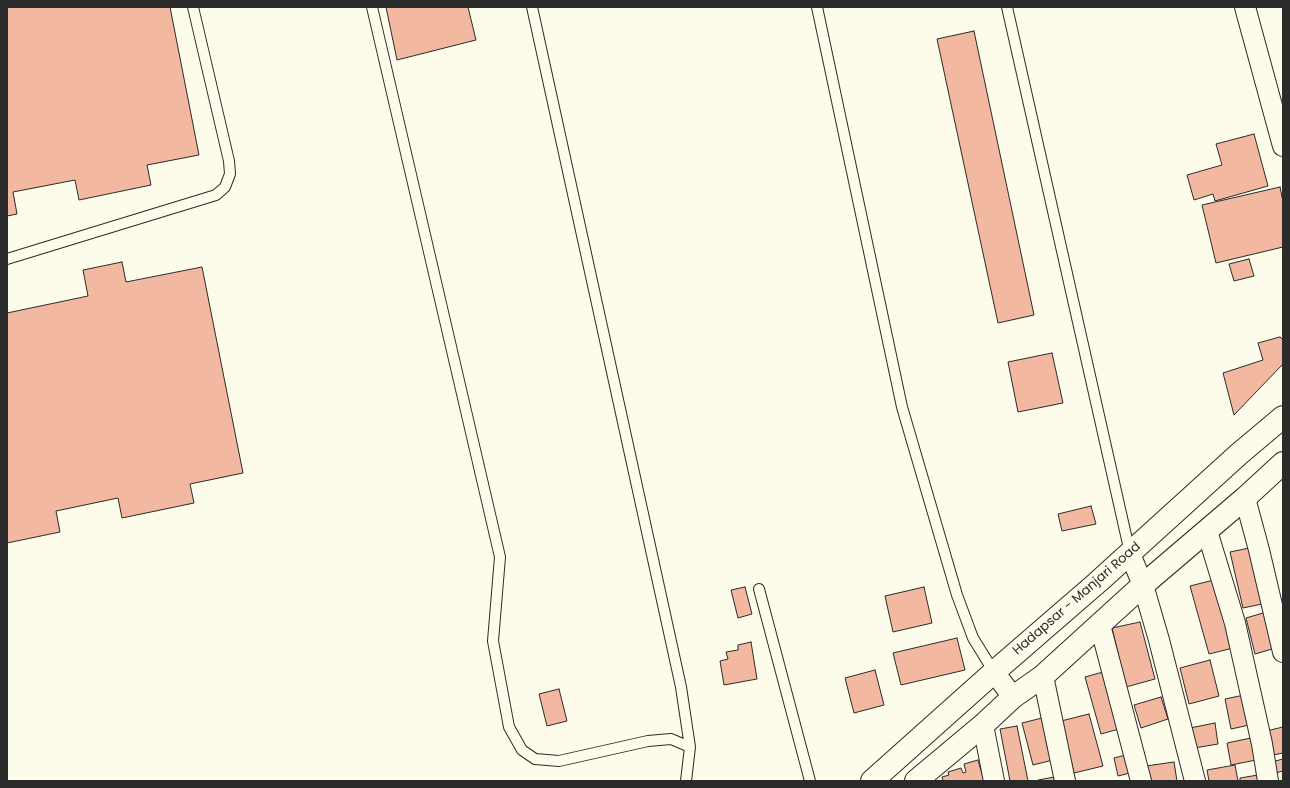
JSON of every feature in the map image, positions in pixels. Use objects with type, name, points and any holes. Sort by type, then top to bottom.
[{"type":"main road","name":"Hadapsar - Manjari Road","points":[[872,781],[994,672],[1130,554],[1239,454],[1283,417]]},
{"type":"main road","points":[[925,777],[1013,697],[1043,676],[1283,463]]},
{"type":"street","points":[[1244,7],[1283,146]]},
{"type":"street","points":[[1245,498],[1283,652]]},
{"type":"street","points":[[1207,531],[1235,623],[1262,744],[1268,781]]},
{"type":"street","points":[[1130,554],[1144,585],[1195,781]]},
{"type":"street","points":[[1100,625],[1141,781]]},
{"type":"street","points":[[994,672],[1013,697]]},
{"type":"street","points":[[1043,676],[1065,781]]},
{"type":"street","points":[[983,725],[994,781]]},
{"type":"lane","points":[[7,259],[216,195],[225,187],[230,174],[229,161],[192,7]]},
{"type":"lane","points":[[372,7],[500,557],[493,641],[509,727],[522,750],[535,758],[558,761],[648,741],[671,739],[690,747]]},
{"type":"lane","points":[[532,7],[681,687],[690,747],[686,781]]},
{"type":"lane","points":[[817,7],[902,407],[957,595],[973,638],[994,672]]},
{"type":"lane","points":[[1007,7],[1130,554]]},
{"type":"lane","points":[[759,589],[810,781]]},
{"type":"building","points":[[7,7],[170,7],[199,155],[147,165],[151,185],[79,200],[75,180],[13,192],[17,214],[7,216]]},
{"type":"building","points":[[386,7],[468,7],[476,40],[397,60]]},
{"type":"building","points":[[974,31],[1034,315],[998,323],[937,39]]},
{"type":"building","points":[[1254,134],[1268,186],[1215,201],[1213,194],[1194,200],[1187,175],[1222,165],[1216,144]]},
{"type":"building","points":[[1280,187],[1283,202],[1283,247],[1216,263],[1202,205]]},
{"type":"building","points":[[1249,259],[1254,276],[1234,281],[1229,264]]},
{"type":"building","points":[[122,262],[126,282],[202,267],[243,473],[190,484],[194,503],[122,518],[118,498],[56,511],[60,532],[7,543],[7,313],[88,296],[83,270]]},
{"type":"building","points":[[1280,337],[1283,340],[1283,364],[1234,415],[1223,373],[1263,360],[1258,343]]},
{"type":"building","points":[[1052,353],[1063,403],[1018,412],[1008,362]]},
{"type":"building","points":[[1091,506],[1096,524],[1062,531],[1058,514]]},
{"type":"building","points":[[1254,547],[1267,603],[1243,608],[1230,552]]},
{"type":"building","points":[[1214,580],[1233,648],[1209,654],[1190,586]]},
{"type":"building","points":[[745,587],[752,614],[738,618],[731,590]]},
{"type":"building","points":[[924,587],[932,623],[893,632],[885,596]]},
{"type":"building","points":[[1270,611],[1279,647],[1255,654],[1246,618]]},
{"type":"building","points":[[1140,622],[1155,679],[1126,687],[1112,628]]},
{"type":"building","points":[[957,638],[965,670],[901,685],[893,653]]},
{"type":"building","points":[[751,642],[757,679],[724,685],[720,661],[728,659],[726,652],[738,650],[738,645]]},
{"type":"building","points":[[1210,660],[1219,696],[1189,704],[1180,668]]},
{"type":"building","points":[[875,670],[884,705],[854,713],[845,678]]},
{"type":"building","points":[[1110,670],[1126,727],[1101,734],[1085,677]]},
{"type":"building","points":[[559,689],[567,721],[547,726],[539,694]]},
{"type":"building","points":[[1249,694],[1254,724],[1231,729],[1225,699]]},
{"type":"building","points":[[1161,697],[1168,719],[1141,728],[1134,705]]},
{"type":"building","points":[[1089,714],[1103,766],[1074,773],[1061,721]]},
{"type":"building","points":[[1042,718],[1053,760],[1033,765],[1022,723]]},
{"type":"building","points":[[1215,723],[1218,744],[1194,748],[1190,728]]},
{"type":"building","points":[[1017,726],[1028,781],[1010,781],[1000,729]]},
{"type":"building","points":[[1283,727],[1283,753],[1268,756],[1262,732]]},
{"type":"building","points":[[1251,738],[1256,760],[1231,765],[1227,743]]},
{"type":"building","points":[[1130,754],[1134,772],[1118,776],[1114,758]]},
{"type":"building","points":[[1283,759],[1283,771],[1272,774],[1268,763]]},
{"type":"building","points":[[978,760],[984,781],[943,781],[942,777],[949,775],[948,772],[961,768],[963,773],[966,772],[964,764]]},
{"type":"building","points":[[1174,762],[1177,781],[1148,781],[1146,766]]},
{"type":"building","points":[[1235,765],[1238,781],[1209,781],[1207,770]]},
{"type":"building","points":[[1264,774],[1265,781],[1240,781],[1240,778]]},
{"type":"building","points":[[1060,776],[1061,781],[1038,781],[1038,780]]}]
